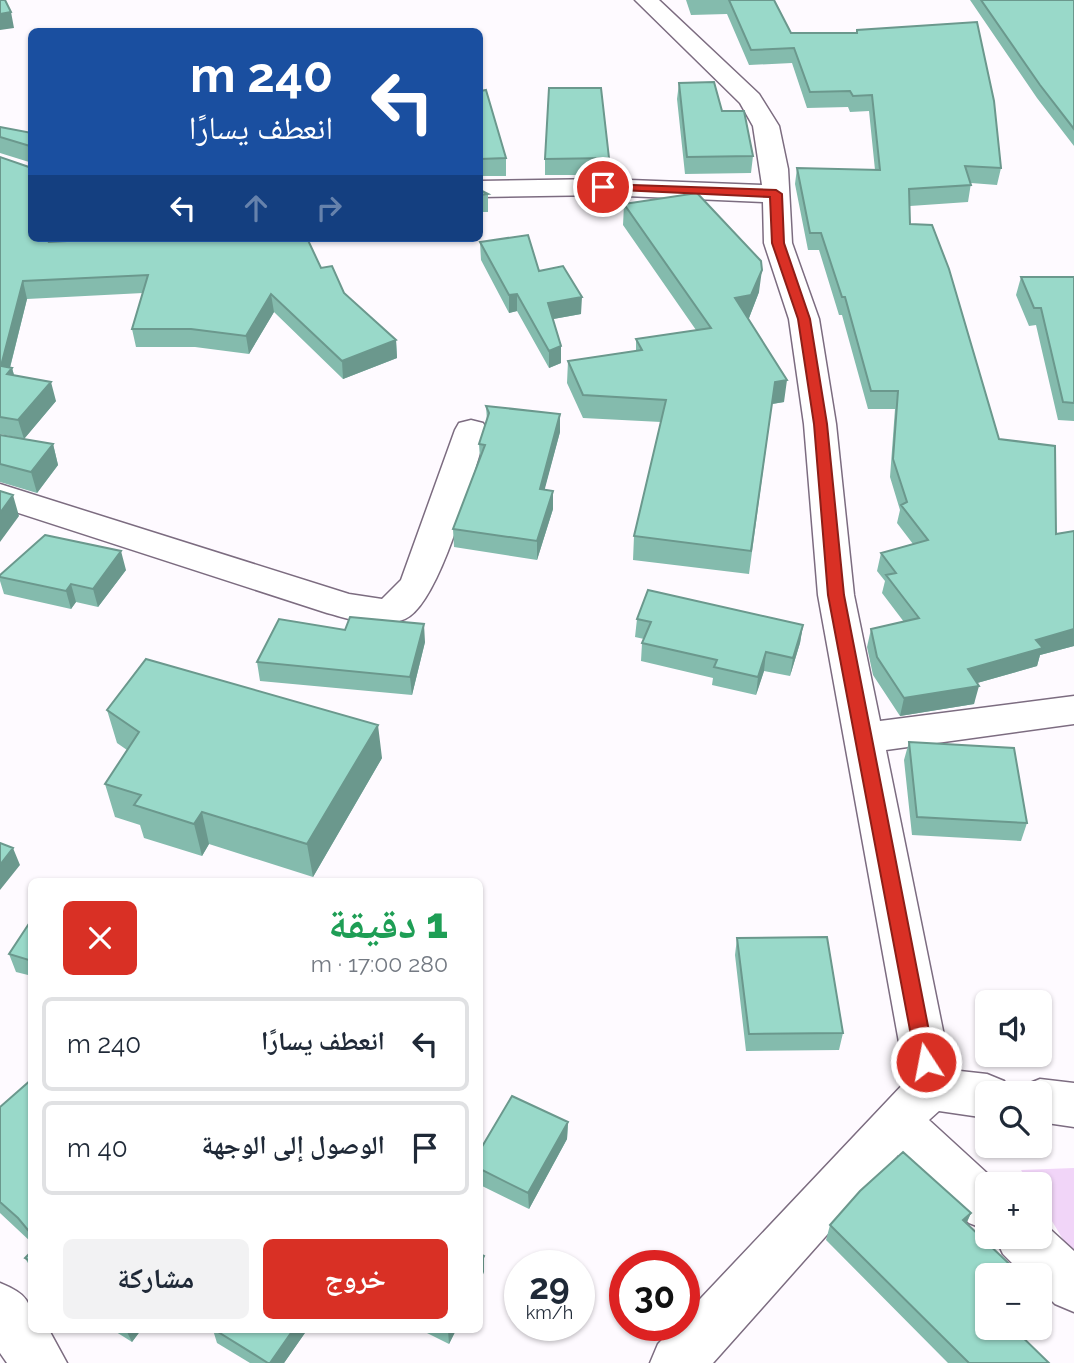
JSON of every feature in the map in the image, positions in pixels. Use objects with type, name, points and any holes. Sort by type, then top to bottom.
[{"type":"street","points":[[646,0],[750,99],[766,126],[775,169],[778,243],[804,319],[821,424],[836,595],[863,738],[914,1106],[975,1190]]},
{"type":"street","points":[[483,189],[603,187],[776,194]]},
{"type":"street","points":[[0,495],[340,604],[365,611],[388,611],[404,605],[418,583],[471,430]]},
{"type":"street","points":[[863,738],[1074,710]]},
{"type":"street","points":[[677,1363],[914,1106],[975,1098]]},
{"type":"street","points":[[1052,1102],[1074,1105]]},
{"type":"street","points":[[1034,1249],[1074,1286]]},
{"type":"street","points":[[0,1310],[40,1363]]},
{"type":"shaded area","points":[[1074,1168],[1074,1258],[1052,1221],[1052,1172],[1021,1170]]},
{"type":"building","points":[[0,0],[5,0],[11,12],[0,14]]},
{"type":"building","points":[[729,0],[774,0],[791,33],[857,33],[857,30],[977,22],[994,101],[1001,168],[965,166],[971,185],[909,189],[910,224],[932,225],[949,269],[999,439],[1055,446],[1056,534],[1074,531],[1074,629],[1036,640],[1043,648],[968,669],[979,686],[904,698],[877,657],[871,629],[919,618],[886,575],[896,573],[881,553],[928,540],[901,505],[907,502],[893,459],[898,391],[871,391],[845,297],[842,297],[821,233],[810,233],[797,168],[880,170],[872,95],[853,96],[850,91],[810,92],[794,48],[751,50]]},
{"type":"building","points":[[981,0],[1074,0],[1074,129],[1040,85]]},
{"type":"building","points":[[714,82],[722,111],[744,111],[753,156],[687,157],[679,83]]},
{"type":"building","points":[[549,88],[601,88],[609,158],[545,159]]},
{"type":"building","points":[[483,90],[486,90],[506,158],[483,159]]},
{"type":"building","points":[[0,127],[28,132],[28,145],[0,137]]},
{"type":"building","points":[[0,157],[28,167],[28,242],[309,242],[321,268],[332,266],[344,293],[396,340],[342,361],[271,294],[246,336],[191,329],[132,329],[148,275],[23,281],[1,366],[12,368],[7,374],[51,382],[18,420],[0,417]]},
{"type":"building","points":[[697,193],[761,261],[762,270],[751,295],[735,298],[787,380],[775,382],[751,551],[634,536],[666,400],[583,395],[568,361],[642,350],[636,339],[711,328],[624,204]]},
{"type":"building","points":[[528,235],[539,271],[563,266],[582,297],[548,303],[561,346],[549,351],[517,294],[509,295],[480,242]]},
{"type":"building","points":[[1021,277],[1074,277],[1074,403],[1063,402],[1041,308],[1034,308]]},
{"type":"building","points":[[486,406],[560,414],[540,489],[553,491],[537,541],[453,529],[485,445],[479,444],[489,413]]},
{"type":"building","points":[[0,435],[53,444],[31,472],[0,464]]},
{"type":"building","points":[[0,491],[13,495],[0,513]]},
{"type":"building","points":[[45,535],[121,551],[93,589],[71,584],[66,591],[0,577]]},
{"type":"building","points":[[648,590],[803,625],[793,658],[766,652],[758,677],[714,667],[717,660],[642,643],[651,622],[637,619]]},
{"type":"building","points":[[350,617],[424,624],[410,677],[257,662],[279,619],[345,630]]},
{"type":"building","points":[[146,659],[378,725],[307,844],[202,812],[194,824],[134,805],[141,795],[105,784],[139,732],[107,710]]},
{"type":"building","points":[[909,742],[1014,748],[1027,823],[917,817]]},
{"type":"building","points":[[0,843],[13,848],[0,865]]},
{"type":"building","points":[[28,925],[28,960],[9,954]]},
{"type":"building","points":[[827,937],[843,1033],[749,1034],[737,938]]},
{"type":"building","points":[[28,1082],[28,1230],[0,1202],[0,1107]]},
{"type":"building","points":[[512,1096],[568,1122],[528,1193],[483,1170],[483,1145]]},
{"type":"building","points":[[903,1152],[971,1213],[963,1220],[975,1231],[975,1249],[994,1249],[1008,1263],[975,1263],[975,1340],[1025,1340],[1049,1363],[969,1363],[830,1225],[860,1191]]},
{"type":"building","points":[[220,1333],[291,1333],[268,1363]]},
{"type":"route","points":[[603,187],[776,194],[778,243],[804,319],[821,424],[836,595],[926,1062]]}]
